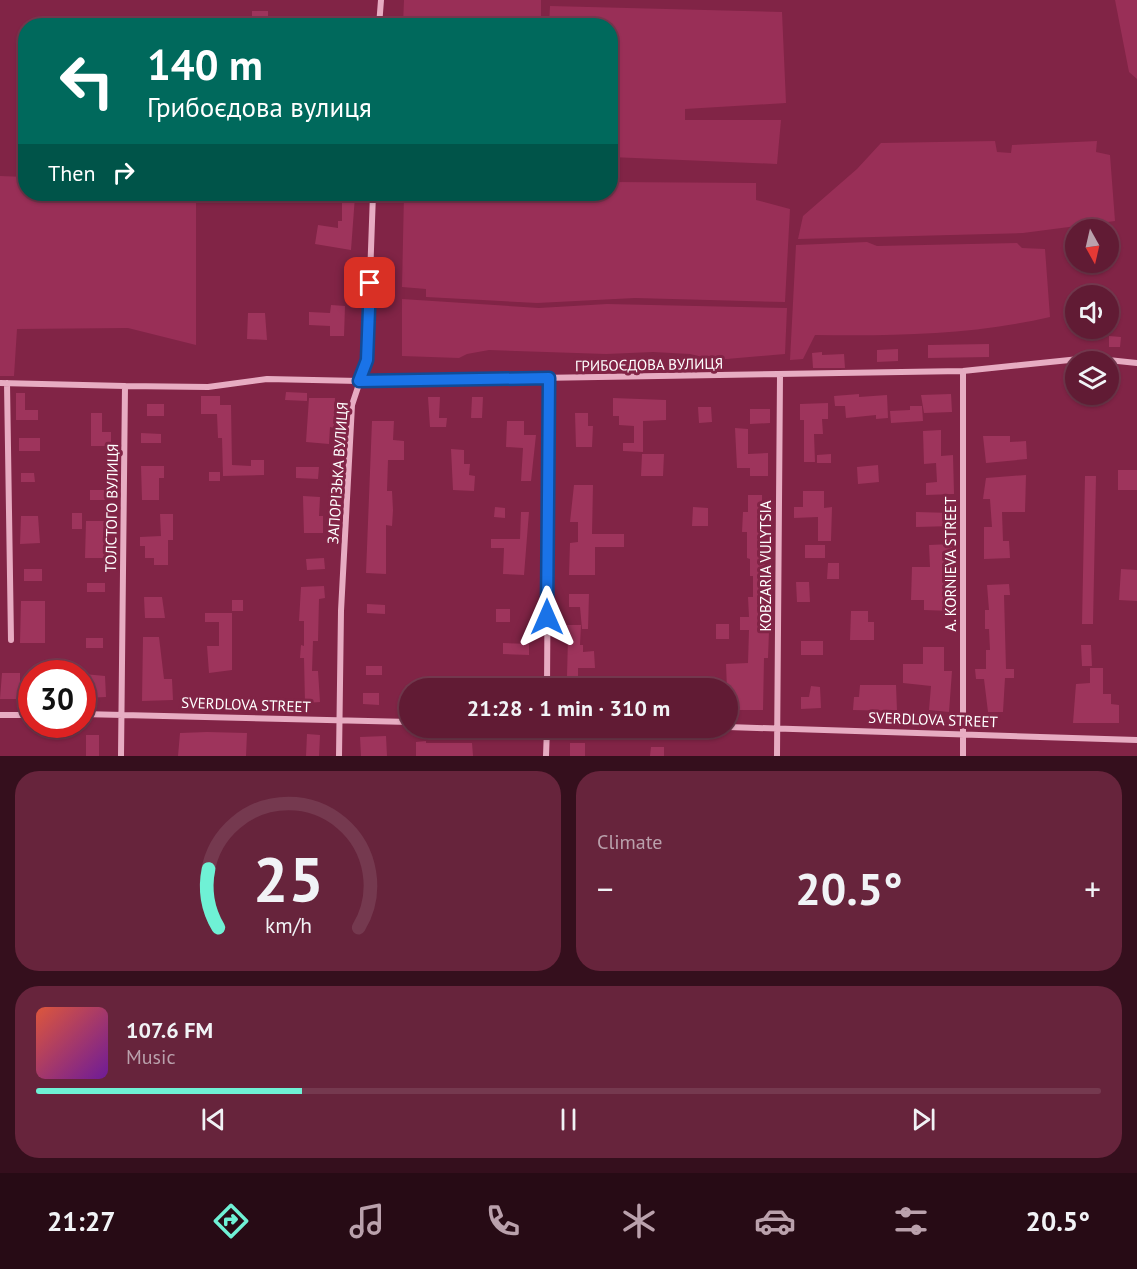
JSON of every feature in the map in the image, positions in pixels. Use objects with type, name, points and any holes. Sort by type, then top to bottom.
[{"type":"street","points":[[380,18],[381,0]]},
{"type":"street","name":"ЗАПОРІЗЬКА ВУЛИЦЯ","points":[[339,756],[340,611],[352,405],[367,360],[373,201]]},
{"type":"street","name":"ГРИБОЄДОВА ВУЛИЦЯ","points":[[125,386],[208,387],[267,379],[359,381],[780,376],[963,371],[1068,359],[1106,358],[1137,363]]},
{"type":"street","name":"A. KORNIEVA STREET","points":[[963,371],[963,756]]},
{"type":"street","name":"KOBZARIA VULYTSIA","points":[[777,756],[780,376]]},
{"type":"street","points":[[547,678],[549,378]]},
{"type":"street","points":[[11,640],[4,383],[125,386]]},
{"type":"street","name":"ТОЛСТОГО ВУЛИЦЯ","points":[[121,756],[125,386]]},
{"type":"street","name":"SVERDLOVA STREET","points":[[96,714],[399,722]]},
{"type":"street","points":[[0,715],[18,715]]},
{"type":"street","name":"SVERDLOVA STREET","points":[[738,727],[1137,740]]},
{"type":"street","points":[[546,756],[547,738]]},
{"type":"shaded area","points":[[404,0],[541,0],[541,18],[403,18]]},
{"type":"shaded area","points":[[1115,0],[1137,0],[1137,79],[1129,72]]},
{"type":"shaded area","points":[[550,6],[782,12],[786,103],[685,109],[685,120],[781,120],[777,164],[618,157],[618,18],[549,18]]},
{"type":"shaded area","points":[[995,141],[997,152],[1011,153],[1012,145],[1097,141],[1096,152],[1110,155],[1115,219],[1065,219],[1065,228],[1023,233],[798,239],[803,216],[857,169],[881,143]]},
{"type":"shaded area","points":[[0,176],[18,177],[18,201],[196,201],[196,345],[128,328],[17,329],[14,376],[0,376]]},
{"type":"shaded area","points":[[618,182],[756,183],[756,200],[790,209],[785,302],[635,298],[537,303],[426,297],[426,289],[402,287],[404,201],[618,201]]},
{"type":"shaded area","points":[[867,242],[877,246],[1017,243],[1022,248],[1045,249],[1050,317],[962,331],[815,335],[803,359],[790,360],[796,245]]},
{"type":"shaded area","points":[[402,299],[539,308],[607,304],[787,308],[785,354],[715,360],[690,354],[653,352],[606,354],[489,350],[467,354],[459,358],[402,356]]},
{"type":"building","points":[[252,11],[268,11],[268,18],[252,18]]},
{"type":"building","points":[[342,201],[355,201],[351,250],[315,244],[318,225],[338,228],[338,221],[342,221]]},
{"type":"building","points":[[331,305],[345,306],[344,336],[330,336],[330,326],[309,325],[309,312],[330,313]]},
{"type":"building","points":[[248,313],[265,313],[267,340],[247,339]]},
{"type":"building","points":[[1121,337],[1120,347],[1109,347],[1109,339]]},
{"type":"building","points":[[989,344],[989,357],[928,358],[928,345]]},
{"type":"building","points":[[898,349],[898,361],[877,362],[877,350]]},
{"type":"building","points":[[822,352],[822,355],[844,354],[845,368],[813,368],[812,353]]},
{"type":"building","points":[[286,392],[307,393],[307,401],[285,400]]},
{"type":"building","points":[[16,393],[25,393],[25,410],[38,410],[38,420],[16,420]]},
{"type":"building","points":[[859,394],[859,397],[887,395],[888,418],[876,419],[876,415],[846,418],[845,406],[835,406],[834,396]]},
{"type":"building","points":[[951,394],[952,412],[924,413],[921,395]]},
{"type":"building","points":[[201,396],[220,396],[220,405],[231,405],[232,465],[251,466],[251,460],[264,460],[264,475],[223,476],[222,438],[218,438],[217,414],[201,414]]},
{"type":"building","points":[[428,397],[440,397],[439,418],[447,418],[446,427],[430,427]]},
{"type":"building","points":[[472,397],[483,397],[482,418],[471,418]]},
{"type":"building","points":[[309,398],[335,398],[334,428],[330,427],[329,444],[306,442]]},
{"type":"building","points":[[613,398],[666,400],[666,420],[643,421],[643,452],[623,451],[623,443],[634,443],[634,426],[619,425],[619,416],[613,416]]},
{"type":"building","points":[[828,403],[828,419],[822,419],[823,434],[814,434],[815,462],[804,462],[804,420],[800,420],[800,404]]},
{"type":"building","points":[[147,404],[164,404],[164,416],[147,416]]},
{"type":"building","points":[[910,406],[922,406],[923,421],[891,423],[890,411],[910,410]]},
{"type":"building","points":[[698,407],[711,407],[712,422],[699,423]]},
{"type":"building","points":[[750,409],[770,409],[770,423],[750,424]]},
{"type":"building","points":[[91,413],[102,413],[102,432],[111,432],[111,446],[91,446]]},
{"type":"building","points":[[575,413],[588,413],[588,426],[593,426],[592,447],[576,447]]},
{"type":"building","points":[[372,421],[394,421],[393,440],[404,441],[404,460],[388,460],[387,491],[392,491],[393,510],[392,526],[386,525],[386,574],[366,573]]},
{"type":"building","points":[[507,421],[524,421],[524,435],[536,435],[531,481],[521,481],[523,448],[506,447]]},
{"type":"building","points":[[735,428],[748,429],[748,454],[768,453],[768,476],[750,476],[750,468],[737,468]]},
{"type":"building","points":[[941,430],[941,456],[953,455],[954,494],[926,495],[926,483],[937,482],[936,463],[924,464],[923,431]]},
{"type":"building","points":[[141,433],[161,434],[161,443],[141,443]]},
{"type":"building","points":[[983,436],[1010,436],[1010,442],[1026,441],[1027,459],[986,463]]},
{"type":"building","points":[[19,438],[40,438],[40,451],[19,451]]},
{"type":"building","points":[[451,449],[464,450],[464,464],[470,464],[469,475],[475,476],[474,491],[453,490]]},
{"type":"building","points":[[642,454],[664,454],[663,476],[641,476]]},
{"type":"building","points":[[831,454],[831,463],[817,463],[817,455]]},
{"type":"building","points":[[878,465],[879,482],[858,484],[857,467]]},
{"type":"building","points":[[141,466],[164,466],[164,478],[159,478],[159,500],[142,500]]},
{"type":"building","points":[[296,467],[319,467],[318,479],[296,478]]},
{"type":"building","points":[[1118,470],[1137,470],[1137,490],[1118,490]]},
{"type":"building","points":[[209,472],[220,472],[220,481],[209,481]]},
{"type":"building","points":[[21,473],[34,473],[35,482],[21,482]]},
{"type":"building","points":[[1026,475],[1025,512],[1002,512],[1003,541],[1009,541],[1010,558],[984,559],[984,527],[992,527],[990,499],[983,499],[986,478]]},
{"type":"building","points":[[1085,476],[1096,476],[1093,624],[1082,624]]},
{"type":"building","points":[[574,485],[593,485],[592,534],[624,534],[624,547],[595,547],[595,575],[569,575],[570,543],[578,542],[578,522],[570,522]]},
{"type":"building","points":[[90,490],[107,490],[107,500],[90,500]]},
{"type":"building","points":[[803,491],[824,491],[824,508],[832,507],[831,541],[818,541],[818,517],[794,518],[794,507],[803,507]]},
{"type":"building","points":[[748,495],[762,495],[762,548],[765,548],[764,596],[767,596],[767,608],[758,608],[758,631],[769,631],[768,658],[764,658],[763,710],[738,710],[738,678],[727,678],[726,664],[748,663],[749,630],[740,630],[740,617],[749,617],[748,597],[753,597],[753,576],[750,576],[750,559],[747,558],[747,532],[742,532],[743,512],[748,512]]},
{"type":"building","points":[[303,496],[320,497],[319,516],[323,516],[323,533],[304,533]]},
{"type":"building","points":[[495,507],[505,508],[505,518],[494,517]]},
{"type":"building","points":[[693,507],[708,508],[708,526],[692,526]]},
{"type":"building","points":[[521,512],[529,512],[524,575],[503,574],[504,548],[491,548],[491,539],[520,539]]},
{"type":"building","points":[[916,512],[952,513],[953,526],[916,527]]},
{"type":"building","points":[[72,513],[82,513],[82,529],[72,529]]},
{"type":"building","points":[[160,514],[173,514],[173,540],[168,540],[168,565],[154,565],[154,558],[145,558],[145,546],[140,546],[140,537],[161,536]]},
{"type":"building","points":[[21,516],[38,516],[40,543],[20,544]]},
{"type":"building","points":[[86,521],[106,521],[106,558],[85,558]]},
{"type":"building","points":[[952,544],[953,558],[949,558],[952,611],[924,610],[924,600],[911,600],[912,567],[930,567],[929,545]]},
{"type":"building","points":[[805,545],[825,545],[825,558],[805,558]]},
{"type":"building","points":[[324,558],[325,569],[307,570],[306,559]]},
{"type":"building","points":[[828,563],[839,563],[839,579],[827,579]]},
{"type":"building","points":[[24,569],[42,569],[42,581],[24,581]]},
{"type":"building","points":[[1121,569],[1137,570],[1137,601],[1119,600]]},
{"type":"building","points":[[796,582],[809,582],[810,602],[797,602]]},
{"type":"building","points":[[87,583],[105,583],[105,592],[87,592]]},
{"type":"building","points":[[1009,584],[1010,595],[1004,595],[1006,669],[1014,669],[1014,678],[1005,678],[1003,712],[988,712],[984,679],[976,679],[975,669],[986,669],[986,650],[990,650],[989,629],[985,629],[985,610],[989,610],[987,585]]},
{"type":"building","points":[[324,586],[325,598],[319,599],[318,641],[313,641],[312,671],[318,671],[320,702],[305,703],[304,658],[300,658],[301,645],[304,646],[304,621],[299,621],[301,587]]},
{"type":"building","points":[[569,594],[589,594],[588,629],[582,629],[580,607],[569,607]]},
{"type":"building","points":[[144,597],[162,597],[165,618],[145,618]]},
{"type":"building","points":[[232,600],[243,600],[243,611],[232,611]]},
{"type":"building","points":[[21,601],[45,601],[45,643],[20,643]]},
{"type":"building","points":[[367,604],[385,605],[385,614],[367,613]]},
{"type":"building","points":[[496,609],[510,609],[510,622],[496,622]]},
{"type":"building","points":[[851,611],[868,611],[868,622],[874,622],[874,640],[850,640]]},
{"type":"building","points":[[205,613],[232,613],[232,670],[209,673],[207,646],[219,646],[219,622],[205,622]]},
{"type":"building","points":[[716,624],[729,624],[729,639],[716,639]]},
{"type":"building","points":[[564,625],[581,625],[580,645],[583,645],[583,652],[594,651],[595,668],[578,668],[578,676],[567,676],[568,638],[564,638]]},
{"type":"building","points":[[143,637],[159,637],[164,679],[172,679],[173,700],[142,701]]},
{"type":"building","points":[[86,638],[103,638],[103,648],[86,648]]},
{"type":"building","points":[[801,641],[823,641],[823,655],[801,655]]},
{"type":"building","points":[[503,643],[529,644],[529,655],[503,654]]},
{"type":"building","points":[[1081,645],[1091,645],[1092,666],[1082,666]]},
{"type":"building","points":[[923,647],[944,647],[944,671],[952,671],[949,712],[929,710],[931,686],[903,683],[903,664],[923,664]]},
{"type":"building","points":[[366,666],[382,666],[382,675],[366,675]]},
{"type":"building","points":[[1090,668],[1103,668],[1103,694],[1111,694],[1111,704],[1119,705],[1119,723],[1073,723],[1076,684],[1090,683]]},
{"type":"building","points":[[2,673],[18,673],[18,699],[0,699]]},
{"type":"building","points":[[96,675],[105,676],[106,697],[96,697]]},
{"type":"building","points":[[860,685],[896,685],[897,711],[853,710],[854,697],[859,697]]},
{"type":"building","points":[[811,686],[820,687],[821,708],[801,709],[801,697],[809,697]]},
{"type":"building","points":[[363,693],[379,693],[379,705],[363,704]]},
{"type":"building","points":[[180,733],[247,733],[246,756],[178,756]]},
{"type":"building","points":[[307,734],[320,735],[319,756],[306,756]]},
{"type":"building","points":[[96,735],[99,735],[99,756],[86,756],[86,738],[96,738]]},
{"type":"building","points":[[386,736],[387,756],[361,756],[360,737]]},
{"type":"building","points":[[426,741],[426,743],[472,743],[473,756],[416,756],[416,742]]},
{"type":"building","points":[[570,743],[585,743],[585,756],[570,756]]},
{"type":"building","points":[[651,747],[664,747],[664,756],[650,756]]},
{"type":"route","points":[[370,283],[367,360],[359,381],[549,378],[547,617]]}]
